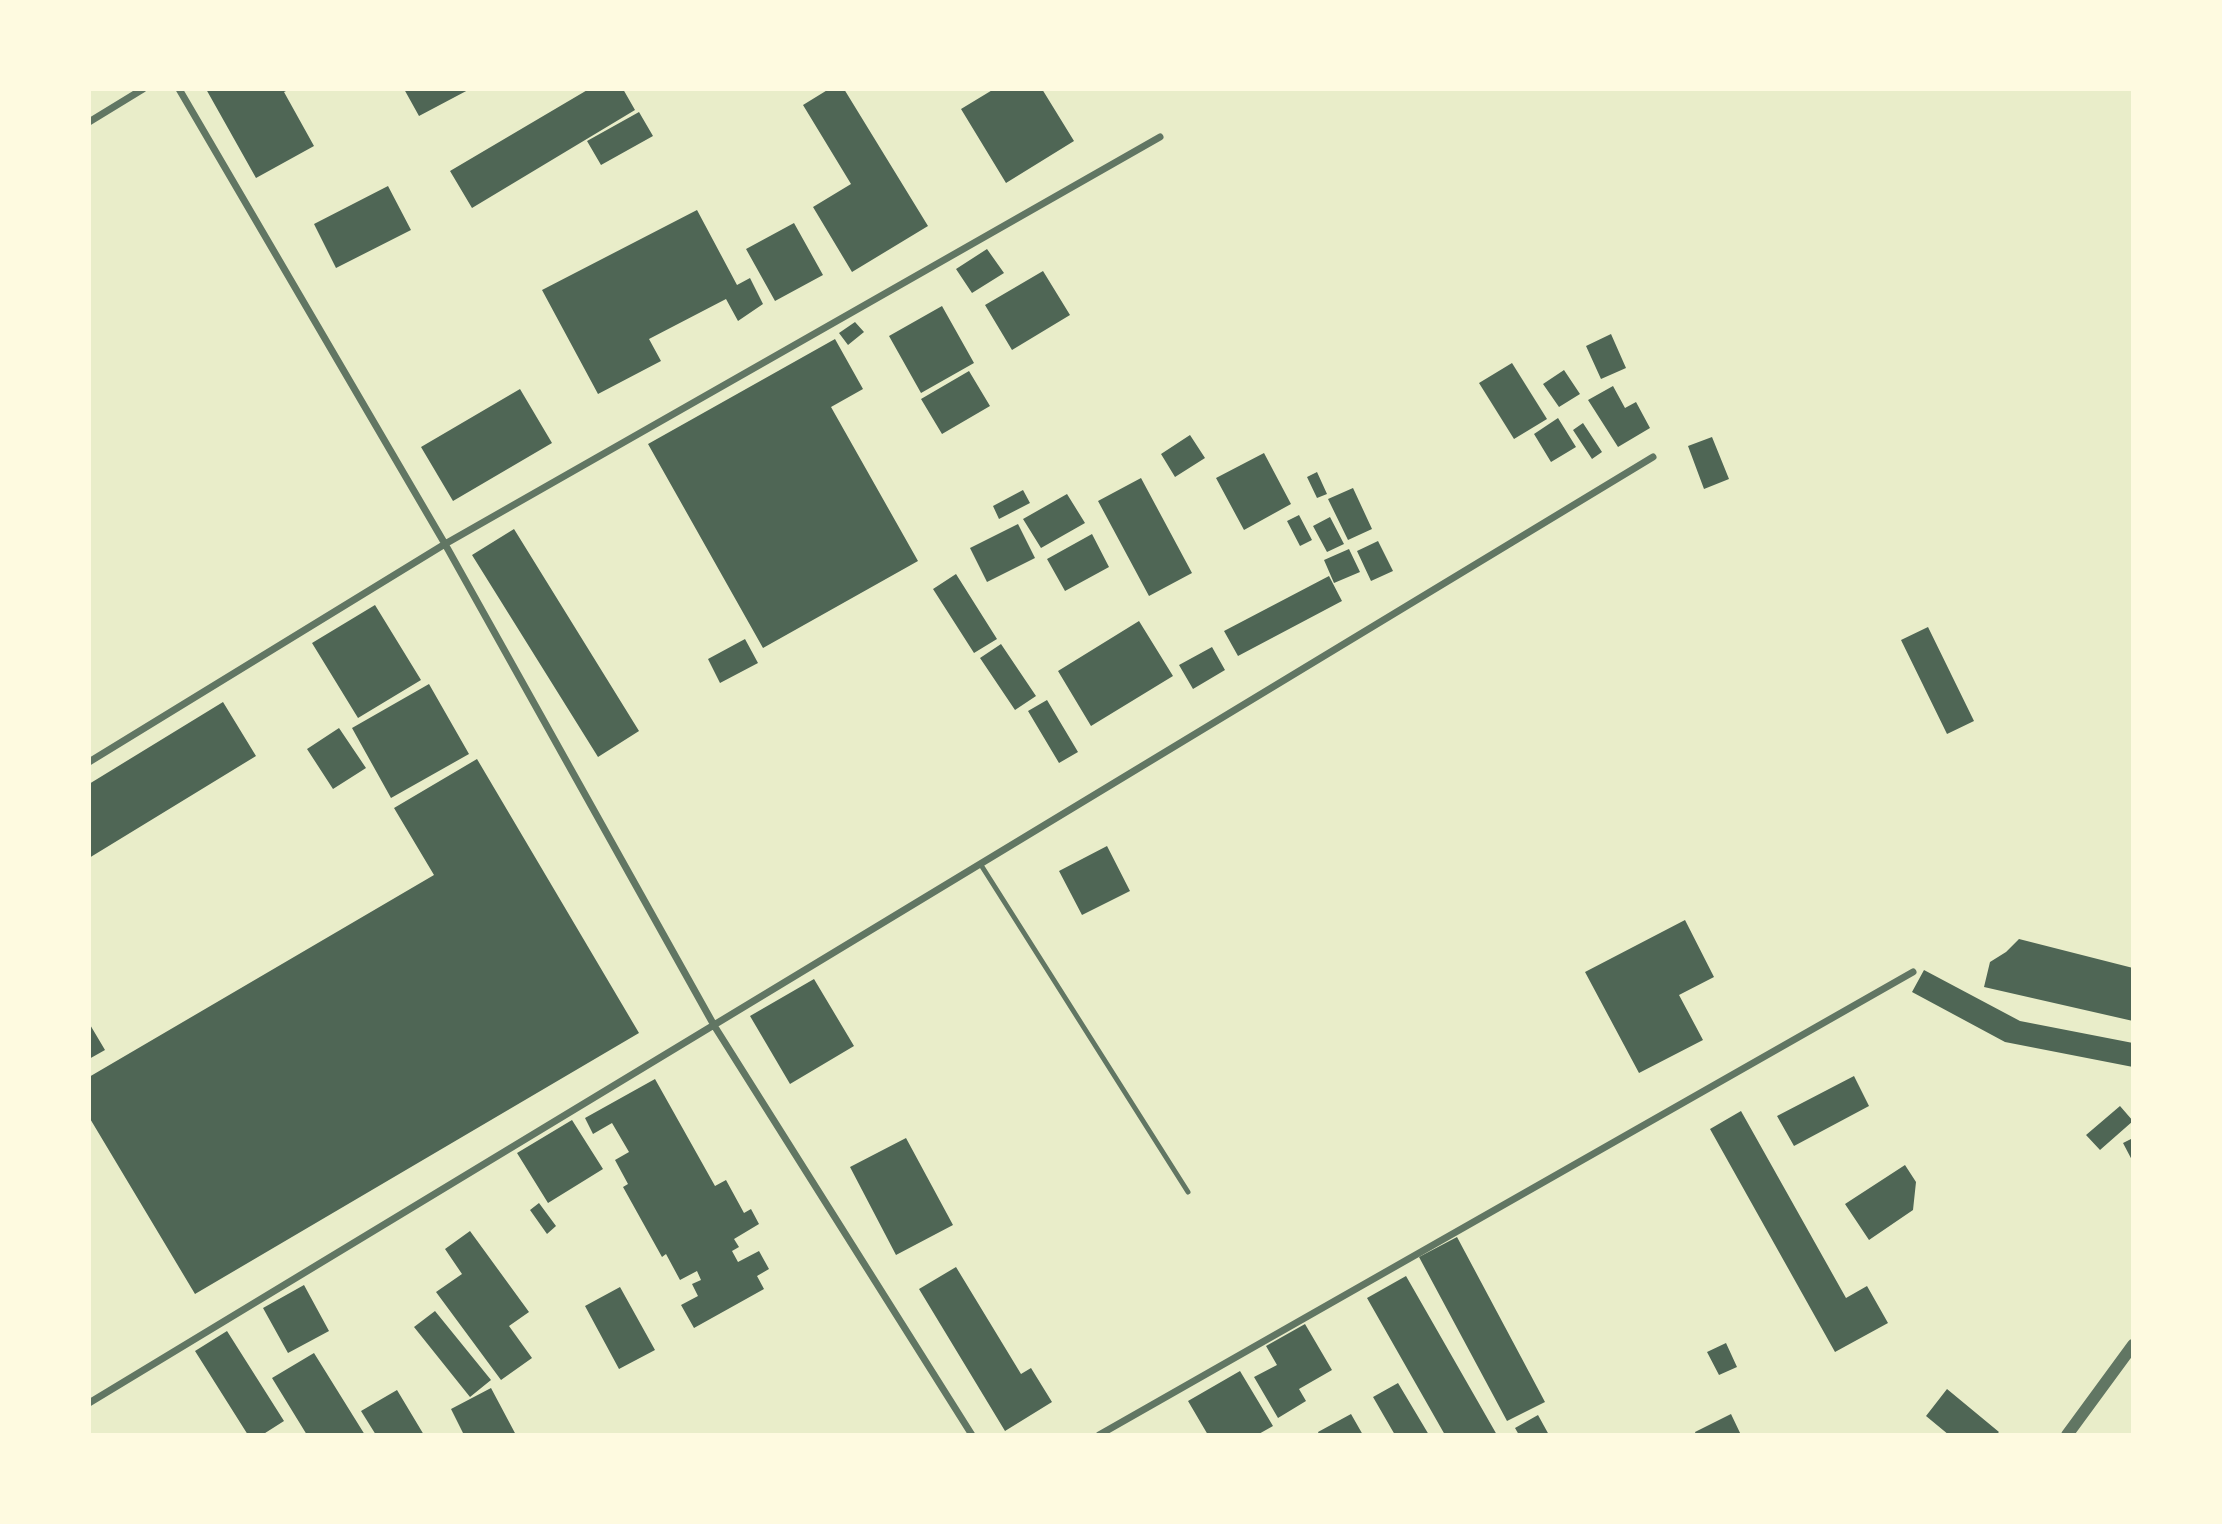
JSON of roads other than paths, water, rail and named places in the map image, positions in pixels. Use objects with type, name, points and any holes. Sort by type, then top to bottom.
[{"type":"street","points":[[89,122],[143,89]]},
{"type":"street","points":[[179,89],[445,544],[715,1027],[972,1435]]},
{"type":"street","points":[[89,762],[445,544],[1160,137]]},
{"type":"street","points":[[89,1403],[715,1027],[1653,457]]},
{"type":"street","points":[[1099,1435],[1913,972]]},
{"type":"street","points":[[2067,1435],[2133,1345]]},
{"type":"lane","points":[[981,865],[1188,1192]]}]
